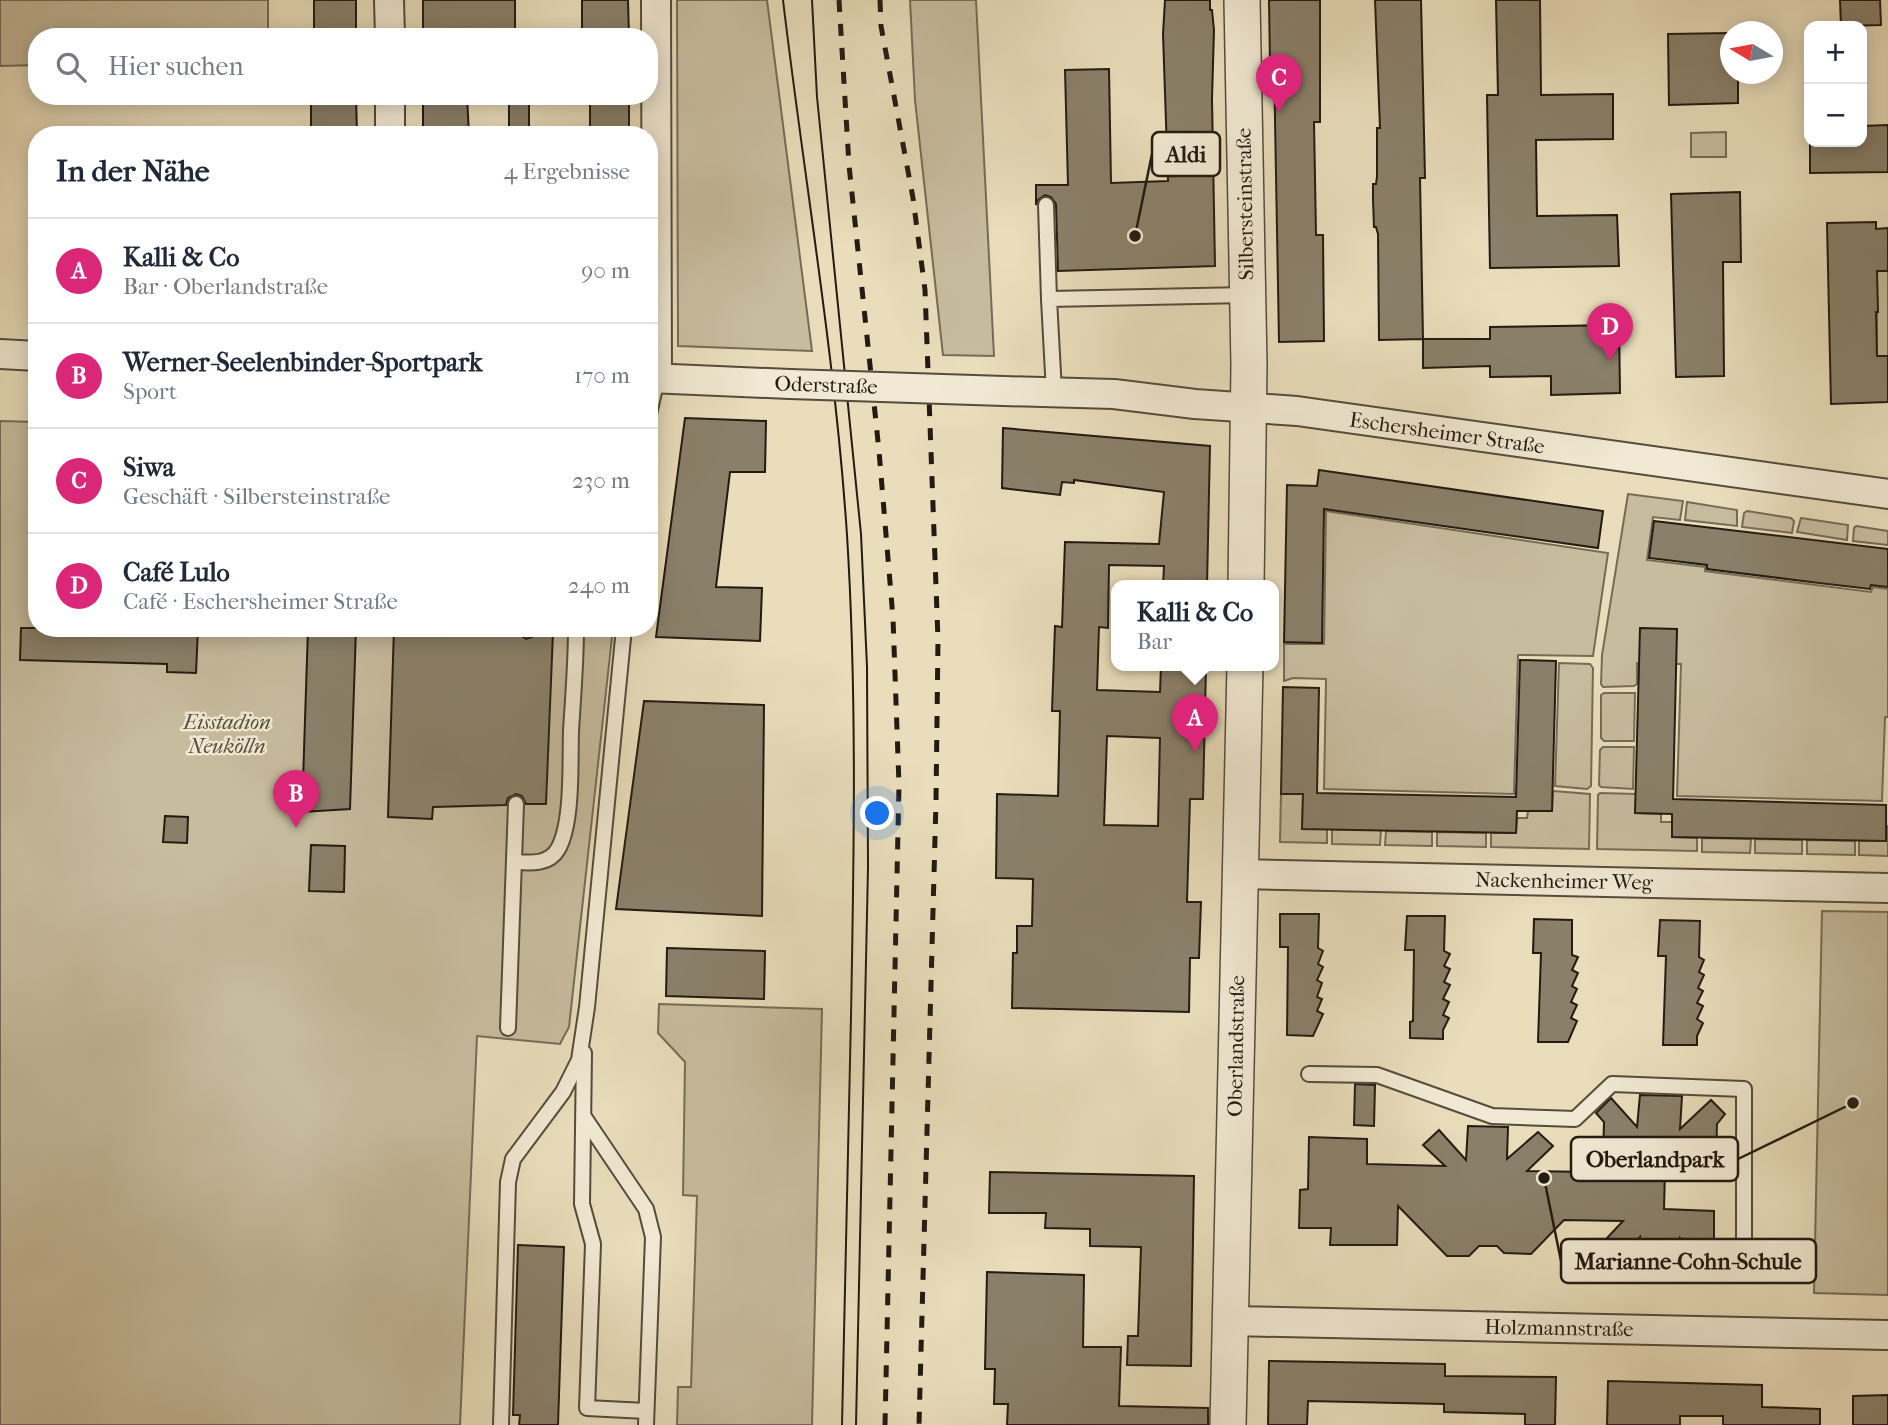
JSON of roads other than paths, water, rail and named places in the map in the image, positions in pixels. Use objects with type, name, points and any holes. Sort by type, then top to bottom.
[{"type":"street","points":[[389,0],[390,28]]},
{"type":"street","points":[[656,0],[656,28]]},
{"type":"street","name":"Silbersteinstraße","points":[[1242,0],[1249,408]]},
{"type":"street","points":[[390,105],[390,126]]},
{"type":"street","points":[[655,105],[655,126]]},
{"type":"street","points":[[0,354],[28,356]]},
{"type":"street","name":"Oderstraße","points":[[658,379],[1004,391]]},
{"type":"street","name":"Eschersheimer Straße","points":[[1004,391],[1114,394],[1297,411],[1888,494]]},
{"type":"street","points":[[1246,580],[1249,408]]},
{"type":"street","name":"Oberlandstraße","points":[[1228,1425],[1245,671]]},
{"type":"street","name":"Nackenheimer Weg","points":[[1240,874],[1888,888]]},
{"type":"street","name":"Holzmannstraße","points":[[1231,1321],[1888,1335]]},
{"type":"lane","points":[[1046,205],[1055,392]]},
{"type":"lane","points":[[1049,299],[1247,295]]},
{"type":"lane","points":[[514,862],[541,862],[550,858],[558,850],[563,836],[568,796],[576,637]]},
{"type":"lane","points":[[501,1425],[508,1182],[513,1159],[564,1092],[579,1060],[623,637]]},
{"type":"lane","points":[[508,1028],[516,804]]},
{"type":"lane","points":[[583,1028],[582,1204],[593,1244],[587,1408],[646,1418],[653,1237],[651,1221],[646,1209],[584,1117]]},
{"type":"lane","points":[[1309,1074],[1377,1075],[1492,1116],[1575,1119],[1612,1084],[1744,1089],[1744,1242]]},
{"type":"tram line","points":[[783,0],[835,400],[850,595],[854,835],[842,1425]]},
{"type":"tram line","points":[[812,0],[817,97],[861,534],[867,667],[868,868],[856,1425]]},
{"type":"railway","points":[[839,0],[849,165],[879,451],[893,618],[899,785],[885,1425]]},
{"type":"railway","points":[[880,0],[881,26],[913,198],[925,290],[938,640],[919,1425]]},
{"type":"place","name":"Siwa","points":[[1279,112]]},
{"type":"place","name":"Aldi","points":[[1135,236]]},
{"type":"place","name":"Café Lulo","points":[[1610,361]]},
{"type":"place","name":"Kalli & Co","points":[[1195,752]]},
{"type":"place","name":"Werner-Seelenbinder-Sportpark","points":[[296,828]]},
{"type":"place","name":"Oberlandpark","points":[[1853,1103]]},
{"type":"place","name":"Marianne-Cohn-Schule","points":[[1544,1178]]},
{"type":"park label","name":"Eisstadion Neukölln","points":[[227,734]]}]
